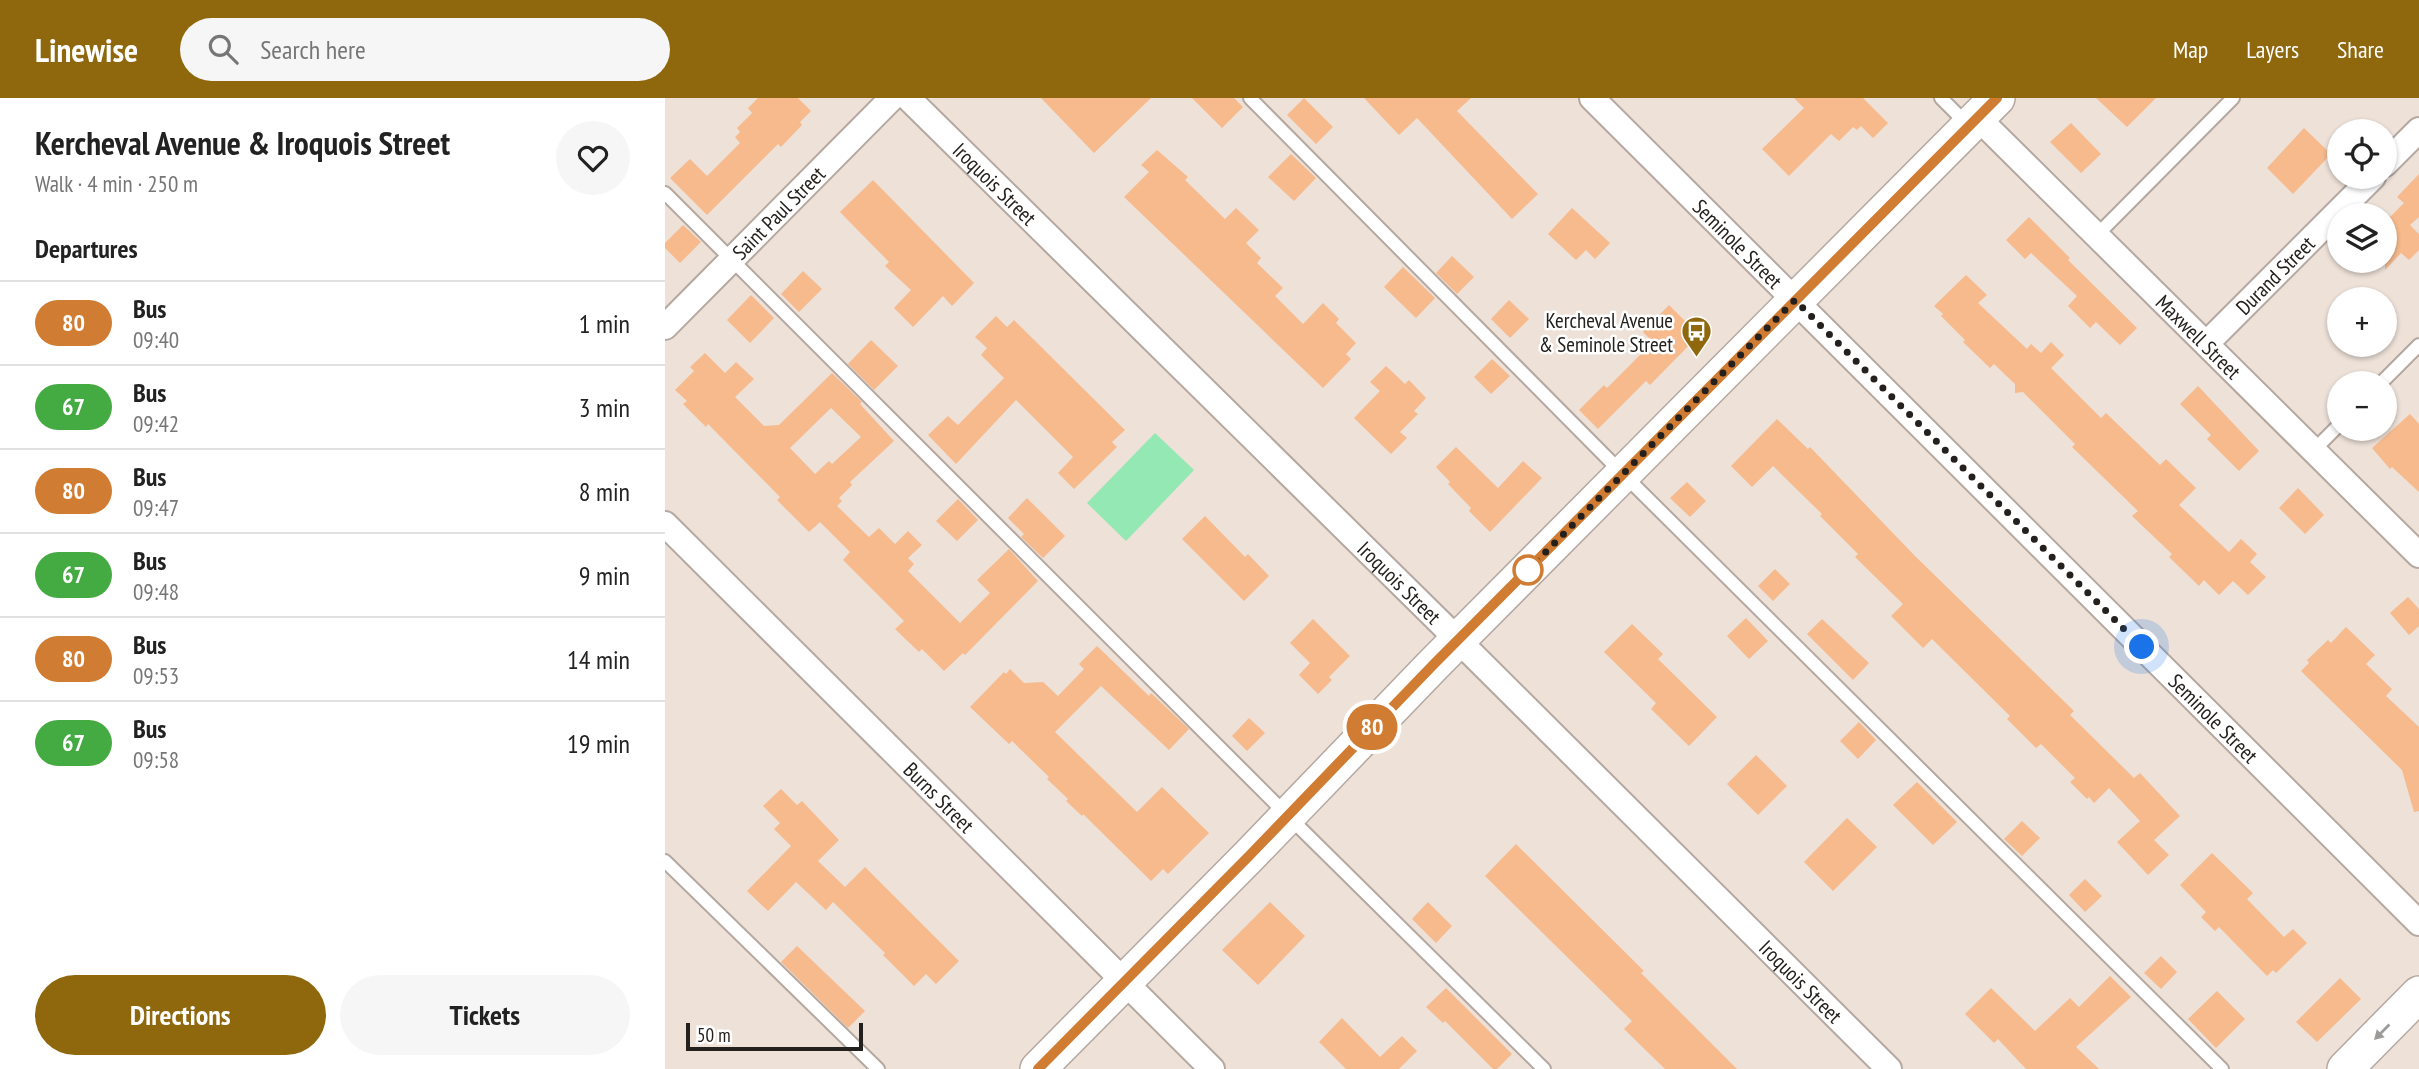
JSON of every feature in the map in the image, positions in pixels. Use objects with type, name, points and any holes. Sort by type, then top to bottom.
[{"type":"street","name":"Saint Paul Street","points":[[665,327],[893,98]]},
{"type":"street","name":"Iroquois Street","points":[[908,98],[1889,1069]]},
{"type":"street","name":"Seminole Street","points":[[1592,98],[2419,923]]},
{"type":"street","points":[[1038,1069],[1458,640],[1981,114]]},
{"type":"street","name":"Maxwell Street","points":[[1981,114],[2419,555]]},
{"type":"street","points":[[2397,152],[2419,130]]},
{"type":"street","name":"Durand Street","points":[[2207,343],[2361,189]]},
{"type":"street","name":"Burns Street","points":[[665,524],[1212,1069]]},
{"type":"street","points":[[2345,1069],[2419,994]]},
{"type":"lane","points":[[1250,98],[1623,474],[2222,1069]]},
{"type":"lane","points":[[1941,98],[1981,114]]},
{"type":"lane","points":[[2098,234],[2233,98]]},
{"type":"lane","points":[[665,193],[1287,816],[1544,1069]]},
{"type":"lane","points":[[2393,371],[2419,345]]},
{"type":"lane","points":[[2314,450],[2327,437]]},
{"type":"lane","points":[[665,861],[878,1069]]},
{"type":"green space","points":[[1155,433],[1194,470],[1126,541],[1087,503]]},
{"type":"building","points":[[758,98],[798,98],[811,111],[781,147],[778,144],[707,215],[670,178],[690,159],[707,176],[740,143],[735,137],[740,132],[737,128],[752,113],[748,108]]},
{"type":"building","points":[[1041,98],[1151,98],[1094,153]]},
{"type":"building","points":[[1192,98],[1234,98],[1243,107],[1222,128]]},
{"type":"building","points":[[1304,98],[1333,127],[1316,144],[1287,115]]},
{"type":"building","points":[[1364,98],[1471,98],[1457,111],[1538,194],[1512,219],[1417,118],[1399,135]]},
{"type":"building","points":[[1794,98],[1863,98],[1888,123],[1873,138],[1861,126],[1857,130],[1853,127],[1839,141],[1831,134],[1789,176],[1762,149],[1804,108]]},
{"type":"building","points":[[2096,98],[2156,98],[2127,127]]},
{"type":"building","points":[[2071,123],[2101,154],[2081,173],[2050,142]]},
{"type":"building","points":[[2304,128],[2327,150],[2327,158],[2293,194],[2267,168]]},
{"type":"building","points":[[1157,150],[1188,177],[1185,180],[1225,219],[1236,208],[1259,230],[1246,243],[1261,258],[1257,263],[1283,288],[1275,296],[1303,324],[1323,303],[1339,319],[1336,323],[1356,343],[1346,354],[1351,359],[1323,388],[1124,197],[1149,172],[1141,165]]},
{"type":"building","points":[[1291,154],[1316,178],[1294,201],[1268,177]]},
{"type":"building","points":[[2419,174],[2419,217],[2410,225],[2419,234],[2419,250],[2409,260],[2401,253],[2397,257],[2397,210],[2404,203],[2397,197]]},
{"type":"building","points":[[873,180],[974,283],[952,306],[943,296],[913,327],[894,308],[911,290],[885,266],[889,262],[840,212]]},
{"type":"building","points":[[1572,208],[1610,243],[1595,259],[1586,250],[1576,260],[1548,234]]},
{"type":"building","points":[[2029,217],[2137,328],[2120,345],[2096,322],[2090,328],[2068,306],[2077,296],[2031,253],[2025,259],[2006,240]]},
{"type":"building","points":[[683,225],[701,242],[680,263],[665,248],[665,243]]},
{"type":"building","points":[[1452,256],[1474,277],[1457,294],[1436,273]]},
{"type":"building","points":[[1403,267],[1435,298],[1416,318],[1384,287]]},
{"type":"building","points":[[803,271],[822,289],[799,312],[781,294]]},
{"type":"building","points":[[1966,275],[1987,295],[1978,303],[2027,349],[2031,344],[2041,353],[2051,342],[2064,355],[2051,368],[2101,418],[2106,413],[2160,465],[2166,459],[2196,488],[2179,505],[2229,552],[2241,539],[2257,554],[2250,562],[2266,577],[2248,595],[2233,581],[2219,595],[2204,580],[2199,586],[2169,557],[2172,554],[2132,516],[2138,511],[2072,447],[2075,444],[2023,392],[2015,393],[2015,384],[1994,364],[1990,368],[1963,342],[1965,340],[1934,306]]},
{"type":"building","points":[[751,295],[774,318],[750,343],[727,320]]},
{"type":"building","points":[[1509,300],[1529,319],[1510,338],[1491,319]]},
{"type":"building","points":[[1669,305],[1699,335],[1650,385],[1646,381],[1598,429],[1579,410],[1604,385],[1607,388],[1653,342],[1643,332]]},
{"type":"building","points":[[996,316],[1007,327],[1014,320],[1125,430],[1112,442],[1117,447],[1074,489],[1058,473],[1073,457],[1016,400],[956,464],[928,435],[948,416],[958,425],[1004,378],[981,355],[987,348],[975,337]]},
{"type":"building","points":[[871,340],[898,366],[874,390],[848,364]]},
{"type":"building","points":[[705,353],[725,373],[736,362],[754,379],[735,397],[764,426],[779,425],[832,373],[862,402],[860,404],[894,441],[850,482],[852,485],[839,498],[842,501],[837,506],[869,537],[879,528],[895,544],[908,531],[922,545],[908,558],[914,564],[908,571],[960,623],[990,593],[977,580],[1009,549],[1038,581],[965,655],[963,653],[944,671],[922,649],[919,652],[895,629],[904,621],[843,560],[850,552],[820,522],[809,532],[777,500],[780,497],[708,424],[706,427],[683,404],[687,401],[675,390],[694,371],[690,367]],"holes":[[[831,408],[861,437],[832,464],[829,461],[815,474],[790,448]]]},
{"type":"building","points":[[1492,359],[1510,376],[1491,394],[1474,377]]},
{"type":"building","points":[[1386,366],[1405,384],[1409,380],[1426,398],[1414,411],[1418,414],[1400,432],[1407,438],[1391,454],[1354,418],[1380,391],[1370,382]]},
{"type":"building","points":[[2198,386],[2259,451],[2239,471],[2207,439],[2211,435],[2180,404]]},
{"type":"building","points":[[2410,414],[2419,424],[2419,492],[2392,467],[2390,469],[2372,448],[2380,441],[2397,441],[2397,426]]},
{"type":"building","points":[[1777,419],[1808,449],[1810,447],[1915,556],[2074,711],[2070,715],[2134,778],[2140,773],[2180,816],[2154,840],[2169,855],[2148,875],[2117,842],[2140,821],[2109,788],[2094,803],[2089,797],[2087,799],[2070,782],[2075,778],[2041,744],[2036,748],[2007,719],[2010,716],[1932,639],[1923,648],[1891,616],[1903,604],[1855,557],[1858,554],[1820,516],[1822,514],[1773,466],[1752,487],[1731,466]]},
{"type":"building","points":[[1456,447],[1498,488],[1523,461],[1542,478],[1490,532],[1469,511],[1471,508],[1436,467]]},
{"type":"building","points":[[1687,482],[1706,501],[1690,517],[1670,498]]},
{"type":"building","points":[[2298,488],[2324,515],[2305,534],[2279,508]]},
{"type":"building","points":[[1027,498],[1065,536],[1043,558],[1021,537],[1024,534],[1008,518]]},
{"type":"building","points":[[958,499],[978,520],[957,541],[936,521]]},
{"type":"building","points":[[1205,516],[1245,557],[1248,554],[1269,576],[1244,601],[1182,539]]},
{"type":"building","points":[[1775,569],[1790,584],[1773,601],[1758,586]]},
{"type":"building","points":[[2408,597],[2419,609],[2419,626],[2409,635],[2390,613]]},
{"type":"building","points":[[1746,618],[1768,641],[1749,659],[1727,636]]},
{"type":"building","points":[[1313,619],[1350,656],[1329,677],[1332,680],[1318,694],[1299,675],[1310,663],[1290,643]]},
{"type":"building","points":[[1822,619],[1869,663],[1853,680],[1807,634]]},
{"type":"building","points":[[1632,624],[1663,654],[1658,659],[1717,717],[1689,746],[1651,709],[1656,703],[1604,652]]},
{"type":"building","points":[[2346,627],[2375,655],[2366,664],[2392,689],[2386,696],[2419,727],[2419,811],[2414,812],[2402,770],[2301,671],[2309,663],[2307,660],[2328,640],[2331,643]]},
{"type":"building","points":[[1097,646],[1149,696],[1151,693],[1189,729],[1169,750],[1101,686],[1055,732],[1137,812],[1162,787],[1209,833],[1168,874],[1163,869],[1151,881],[1083,814],[1082,816],[1066,801],[1068,799],[1047,779],[1049,777],[1012,741],[1009,744],[970,707],[1010,669],[1024,683],[1043,682],[1058,696],[1084,669],[1079,664]]},
{"type":"building","points":[[1249,718],[1265,733],[1247,751],[1232,736]]},
{"type":"building","points":[[1859,722],[1876,740],[1858,759],[1840,741]]},
{"type":"building","points":[[1756,755],[1787,786],[1758,815],[1727,784]]},
{"type":"building","points":[[1917,782],[1957,822],[1933,845],[1893,805]]},
{"type":"building","points":[[781,789],[797,805],[802,801],[839,840],[818,861],[845,887],[865,867],[959,961],[936,984],[926,974],[914,986],[833,902],[826,910],[796,882],[768,911],[747,891],[791,846],[774,829],[780,823],[763,806]]},
{"type":"building","points":[[1847,818],[1877,847],[1833,891],[1804,862]]},
{"type":"building","points":[[2022,821],[2040,838],[2022,856],[2004,839]]},
{"type":"building","points":[[1516,844],[1644,971],[1641,973],[1737,1069],[1665,1069],[1624,1029],[1632,1021],[1485,876]]},
{"type":"building","points":[[2212,853],[2253,893],[2247,899],[2284,937],[2293,929],[2307,943],[2276,973],[2273,970],[2267,976],[2219,927],[2215,931],[2201,917],[2206,912],[2180,885]]},
{"type":"building","points":[[2085,879],[2102,896],[2085,912],[2069,895]]},
{"type":"building","points":[[1270,902],[1305,936],[1258,985],[1222,950]]},
{"type":"building","points":[[1428,902],[1452,926],[1436,943],[1412,919]]},
{"type":"building","points":[[797,946],[865,1011],[848,1028],[781,962]]},
{"type":"building","points":[[2161,956],[2177,972],[2161,989],[2144,973]]},
{"type":"building","points":[[2110,976],[2131,997],[2076,1047],[2099,1069],[2026,1069],[1998,1039],[1994,1043],[1965,1014],[1991,988],[2035,1031],[2070,998],[2079,1007]]},
{"type":"building","points":[[2340,978],[2361,999],[2317,1042],[2296,1022]]},
{"type":"building","points":[[1446,988],[1512,1054],[1497,1069],[1493,1069],[1445,1021],[1443,1023],[1426,1007]]},
{"type":"building","points":[[2217,991],[2245,1019],[2216,1048],[2188,1019]]},
{"type":"building","points":[[1342,1018],[1380,1057],[1402,1036],[1417,1051],[1399,1069],[1346,1069],[1319,1042]]},
{"type":"bus line","name":"80","points":[[1038,1069],[1434,664],[1997,98]]},
{"type":"place","name":"Kercheval Avenue & Seminole Street","points":[[1696,359]]},
{"type":"route","points":[[1528,570],[1795,300],[2142,647]]}]
